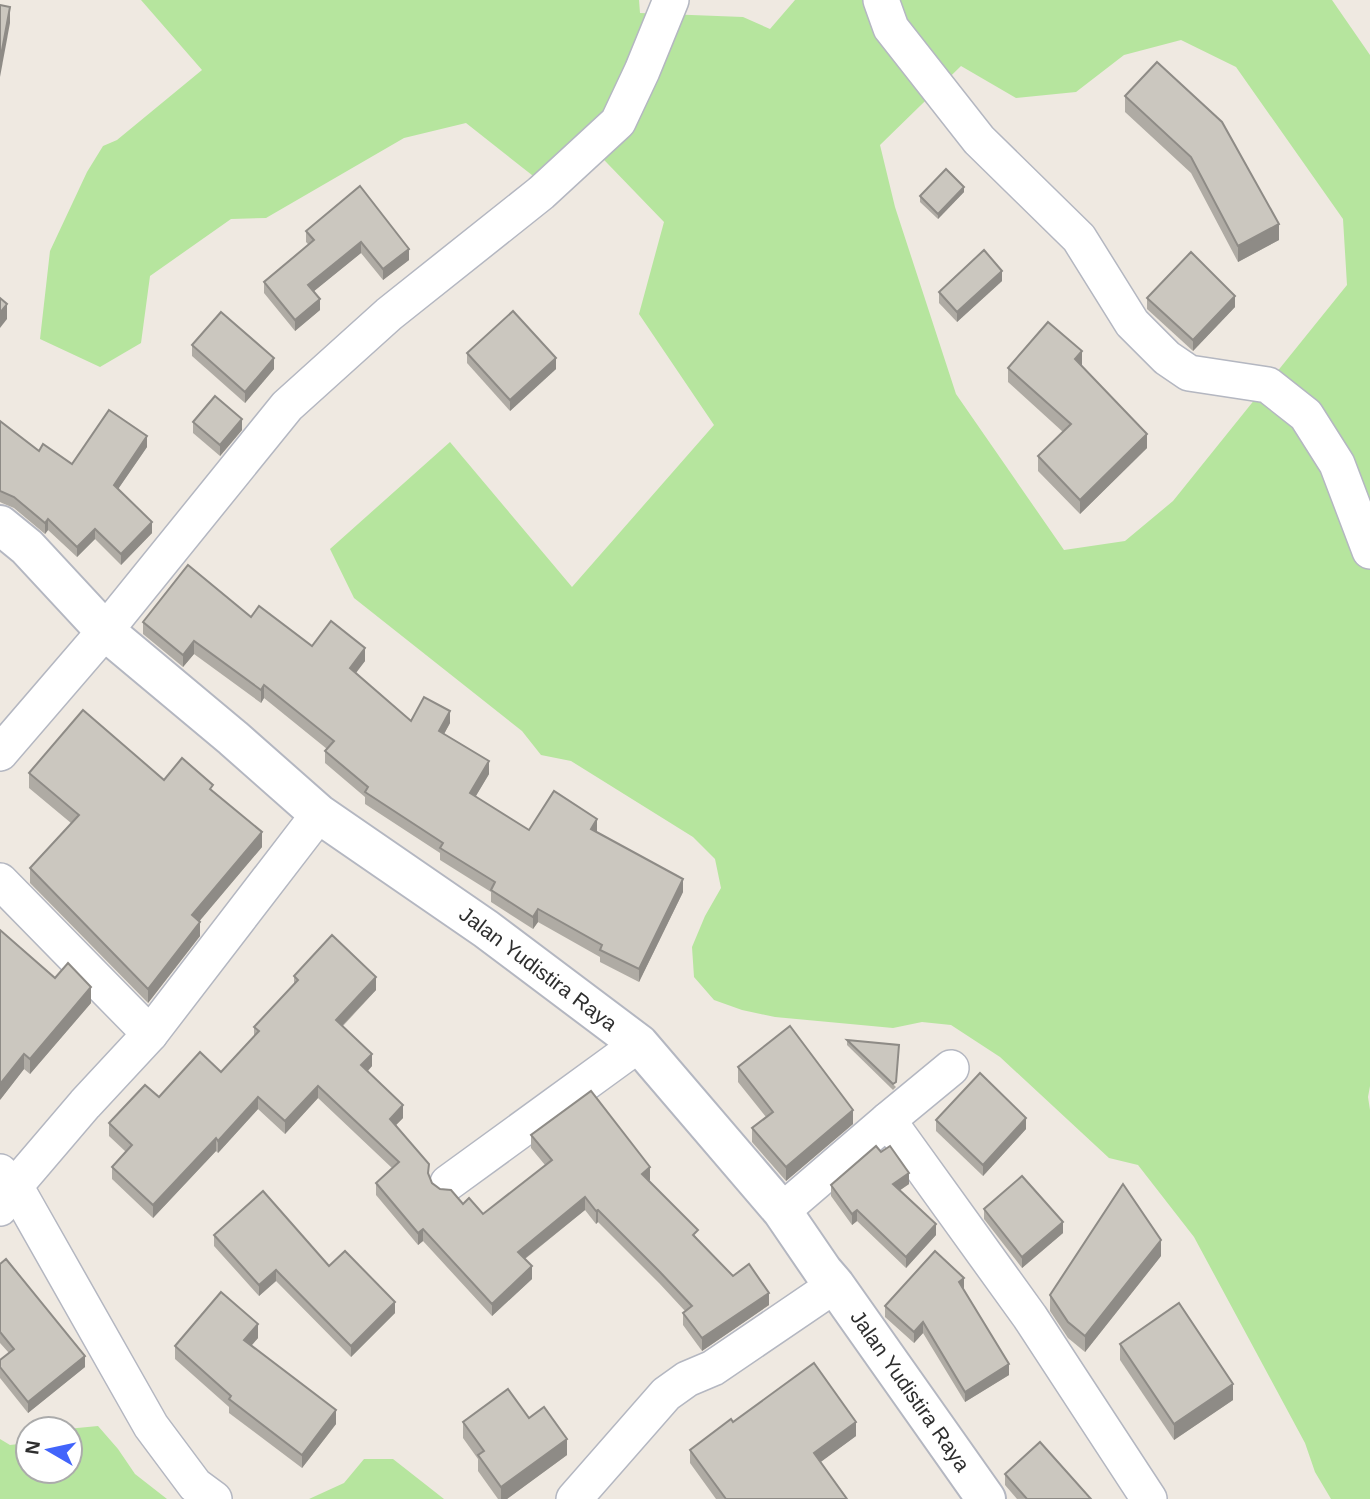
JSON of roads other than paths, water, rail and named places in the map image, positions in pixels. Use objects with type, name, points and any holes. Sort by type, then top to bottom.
[{"type":"street","points":[[0,753],[104,631],[287,406],[389,314],[541,193],[618,122],[671,0]]},
{"type":"street","points":[[881,0],[891,28],[979,140],[1079,238],[1132,323],[1167,358],[1189,373],[1268,385],[1306,415],[1337,464],[1370,551]]},
{"type":"street","name":"Jalan Yudistira Raya","points":[[0,525],[27,547],[104,631],[233,738],[319,814],[486,929],[639,1044],[782,1211],[986,1499]]},
{"type":"street","points":[[214,1499],[195,1485],[150,1426],[5,1189],[150,1034],[319,814]]},
{"type":"street","points":[[0,881],[150,1034]]},
{"type":"street","points":[[448,1183],[639,1044]]},
{"type":"street","points":[[782,1211],[951,1068]]},
{"type":"street","points":[[888,1121],[1030,1317],[1149,1499]]},
{"type":"street","points":[[574,1499],[666,1394],[687,1379],[713,1368],[835,1285]]}]
